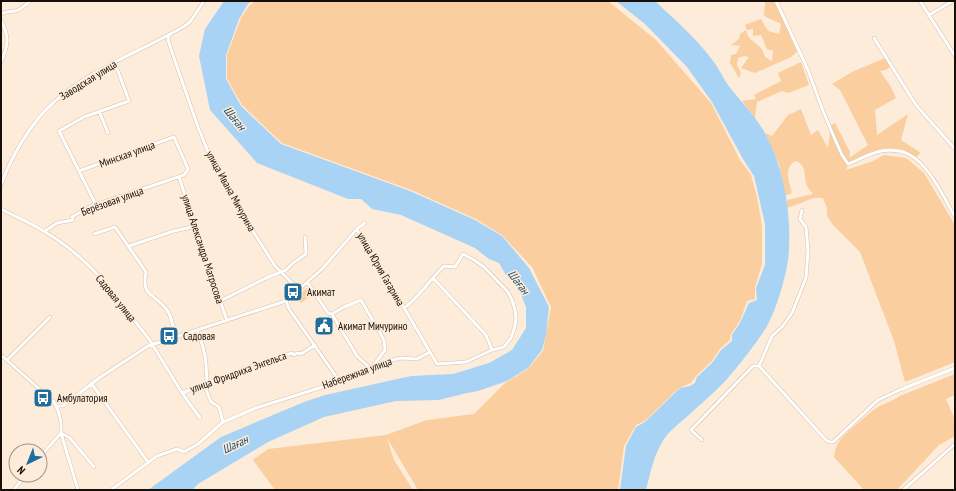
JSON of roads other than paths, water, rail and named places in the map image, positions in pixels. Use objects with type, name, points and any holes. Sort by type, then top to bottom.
[{"type":"street","points":[[1,14],[6,11],[15,11],[30,1]]},
{"type":"street","name":"Заводская улица","points":[[1,185],[9,165],[16,153],[48,108],[77,85],[183,27],[190,22],[204,1]]},
{"type":"street","points":[[776,1],[808,70],[822,111],[842,156],[848,164],[876,152],[899,151],[910,154],[923,166],[936,184],[955,217]]},
{"type":"street","points":[[920,1],[955,56]]},
{"type":"street","points":[[929,15],[954,1]]},
{"type":"street","points":[[1,21],[6,29],[8,37],[5,53],[1,62]]},
{"type":"street","name":"улица Ивана Мичурина","points":[[169,36],[168,40],[171,50],[198,127],[213,164],[275,266],[299,290]]},
{"type":"street","points":[[874,38],[916,105],[955,148]]},
{"type":"street","points":[[96,206],[59,131],[66,126],[99,111],[129,100],[115,63]]},
{"type":"street","points":[[99,111],[108,133]]},
{"type":"street","name":"Минская улица","points":[[79,172],[174,137],[188,169],[184,175]]},
{"type":"street","name":"Берёзовая улица","points":[[45,231],[57,223],[73,220],[72,217],[89,207],[96,206],[184,175]]},
{"type":"street","name":"улица Александра Матросова","points":[[179,177],[227,321]]},
{"type":"street","name":"Садовая улица","points":[[1,209],[45,231],[70,248],[100,277],[152,344],[182,393],[200,418]]},
{"type":"street","points":[[758,366],[772,336],[792,313],[806,278],[808,250],[806,227],[800,219],[802,210]]},
{"type":"street","points":[[57,406],[63,406],[91,383],[152,344],[286,301],[323,268],[357,229],[365,223]]},
{"type":"street","points":[[129,246],[180,229],[196,226]]},
{"type":"street","points":[[94,234],[115,227],[146,272],[144,280],[145,288],[149,293],[158,299],[168,311],[176,337]]},
{"type":"street","name":"улица Юрия Гагарина","points":[[357,229],[362,240],[379,265],[430,352]]},
{"type":"street","points":[[220,301],[286,270],[306,254],[305,237]]},
{"type":"street","points":[[404,308],[411,304],[444,266],[455,267],[463,254],[484,267],[508,292],[514,305],[516,318],[511,338],[504,347],[492,350],[466,362],[438,364],[430,352]]},
{"type":"street","points":[[433,278],[486,335],[492,350]]},
{"type":"street","points":[[308,282],[328,313],[332,314],[357,356],[372,367],[385,350],[384,340],[361,300],[332,314]]},
{"type":"street","points":[[286,301],[289,309],[340,382]]},
{"type":"street","points":[[7,360],[50,317]]},
{"type":"street","points":[[197,330],[206,360],[205,368],[207,382],[204,385],[211,402],[219,407],[223,422]]},
{"type":"street","name":"улица Фридриха Энгельса","points":[[182,393],[292,353],[294,355],[297,353],[301,354],[315,346]]},
{"type":"street","name":"Набережная улица","points":[[111,490],[157,456],[170,450],[177,449],[184,452],[198,444],[223,422],[256,408],[351,378],[372,367],[401,358],[417,359],[430,352]]},
{"type":"street","points":[[1,355],[57,406],[61,433],[78,490]]},
{"type":"street","points":[[702,440],[691,430],[753,366],[758,366]]},
{"type":"street","points":[[758,366],[826,440],[830,442],[833,442],[878,400],[955,368]]},
{"type":"street","points":[[91,383],[148,462]]},
{"type":"street","points":[[48,448],[61,433]]},
{"type":"street","points":[[61,433],[70,438],[94,467]]},
{"type":"street","points":[[903,490],[955,444]]},
{"type":"water","name":"Шаған","points":[[224,1],[252,1],[248,4],[239,19],[226,55],[226,79],[241,106],[281,144],[410,191],[475,220],[502,236],[529,268],[549,307],[546,335],[542,350],[528,368],[507,381],[478,391],[439,400],[396,401],[324,417],[268,442],[198,484],[192,490],[148,490],[221,437],[304,402],[325,395],[411,376],[453,374],[489,363],[512,350],[526,328],[526,307],[517,285],[506,275],[499,263],[489,259],[475,248],[401,215],[372,209],[361,199],[348,199],[257,163],[210,110],[199,56],[205,29]]},
{"type":"water","points":[[616,1],[655,1],[691,35],[713,60],[728,85],[752,114],[765,133],[777,160],[781,174],[789,218],[789,247],[785,277],[778,300],[766,328],[729,377],[674,428],[664,440],[658,449],[646,490],[620,490],[626,446],[636,427],[645,422],[680,388],[690,386],[695,383],[697,377],[712,363],[721,350],[732,341],[732,335],[740,323],[749,303],[757,300],[756,288],[765,265],[765,224],[754,176],[712,102],[687,67],[645,24]]},
{"type":"place","name":"Акимат","points":[[293,292]]},
{"type":"place","name":"Акимат Мичурино","points":[[324,326]]},
{"type":"place","name":"Садовая","points":[[169,336]]},
{"type":"place","name":"Амбулатория","points":[[43,398]]}]
